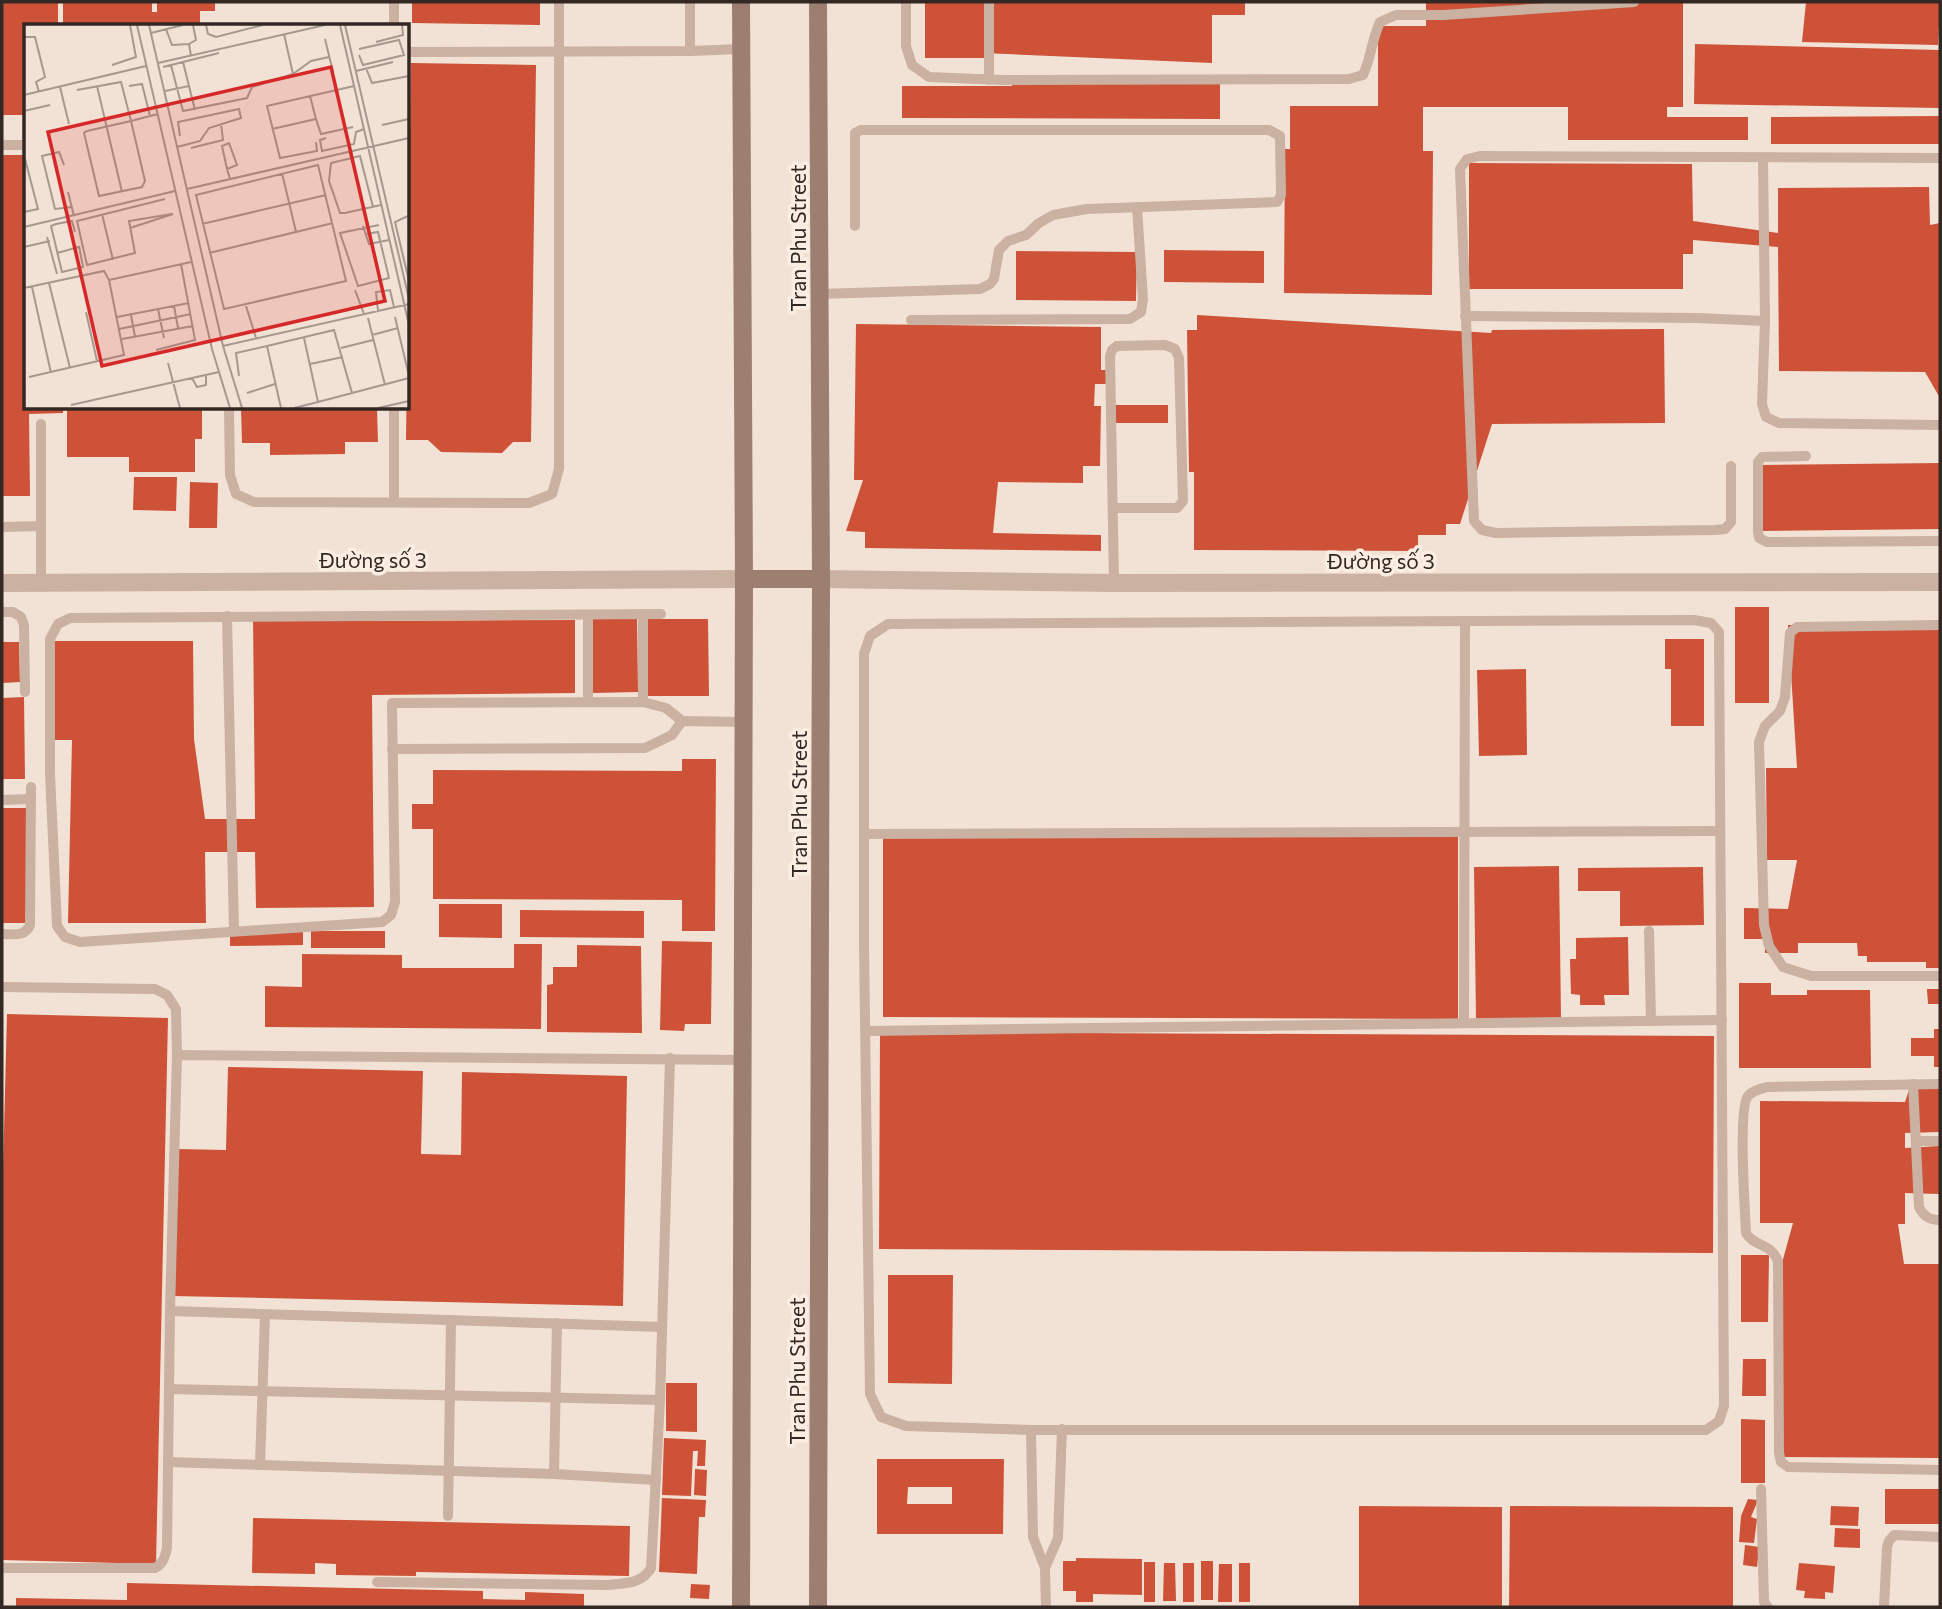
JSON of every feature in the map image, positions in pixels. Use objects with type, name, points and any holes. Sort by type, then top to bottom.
[{"type":"main road","points":[[741,2],[744,579],[741,1607]]},
{"type":"main road","name":"Tran Phu Street","points":[[818,2],[821,579],[818,1607]]},
{"type":"main road","points":[[744,579],[821,579]]},
{"type":"street","name":"Đường số 3","points":[[2,583],[744,579]]},
{"type":"street","name":"Đường số 3","points":[[821,579],[1114,583],[1940,582]]},
{"type":"lane","points":[[394,2],[394,24]]},
{"type":"lane","points":[[229,410],[230,475],[236,494],[254,502],[529,503],[552,494],[559,469],[559,2]]},
{"type":"lane","points":[[690,2],[690,51]]},
{"type":"lane","points":[[906,2],[906,46],[912,65],[929,77],[989,80],[1349,79],[1363,75],[1380,22],[1396,16],[1633,2]]},
{"type":"lane","points":[[989,2],[989,80]]},
{"type":"lane","points":[[410,52],[741,49]]},
{"type":"lane","points":[[820,294],[980,289],[995,279],[999,250],[1053,215],[1087,209],[1277,202],[1281,195],[1280,136],[1269,130],[861,130],[855,133],[854,146],[855,226]]},
{"type":"lane","points":[[2,145],[24,145]]},
{"type":"lane","points":[[1731,466],[1731,522],[1725,528],[1496,533],[1482,530],[1474,521],[1460,169],[1467,159],[1480,156],[1940,158]]},
{"type":"lane","points":[[1763,158],[1765,321],[1762,404],[1766,417],[1779,423],[1940,425]]},
{"type":"lane","points":[[911,320],[1130,319],[1141,312],[1143,299],[1137,207]]},
{"type":"lane","points":[[1465,316],[1765,321]]},
{"type":"lane","points":[[1113,508],[1177,508],[1183,501],[1179,358],[1175,349],[1165,345],[1117,346],[1110,356],[1114,583]]},
{"type":"lane","points":[[394,410],[394,502]]},
{"type":"lane","points":[[41,424],[41,583]]},
{"type":"lane","points":[[1806,456],[1762,457],[1758,462],[1759,538],[1766,542],[1940,541]]},
{"type":"lane","points":[[2,527],[41,527]]},
{"type":"lane","points":[[2,612],[13,612],[21,617],[24,625],[25,692]]},
{"type":"lane","points":[[643,614],[643,702]]},
{"type":"lane","points":[[661,614],[70,618],[58,624],[50,639],[50,774],[57,926],[65,937],[80,942],[382,922],[391,915],[395,902],[392,703],[643,702],[666,708],[682,721],[744,722]]},
{"type":"lane","points":[[588,615],[588,702]]},
{"type":"lane","points":[[227,617],[234,931]]},
{"type":"lane","points":[[1694,620],[1711,623],[1718,632],[1719,831],[1724,1406],[1719,1421],[1706,1430],[1031,1430],[906,1426],[881,1417],[870,1394],[864,654],[870,636],[888,624],[1694,620]]},
{"type":"lane","points":[[1464,1023],[1465,621]]},
{"type":"lane","points":[[1940,625],[1797,627],[1790,633],[1785,697],[1780,710],[1765,726],[1759,742],[1764,925],[1769,946],[1783,967],[1811,976],[1940,976]]},
{"type":"lane","points":[[391,749],[645,748],[672,736],[682,721]]},
{"type":"lane","points":[[2,934],[22,934],[28,931],[30,925],[31,787]]},
{"type":"lane","points":[[2,800],[31,799]]},
{"type":"lane","points":[[864,834],[1719,831]]},
{"type":"lane","points":[[1649,931],[1651,1021]]},
{"type":"lane","points":[[2,988],[155,989],[167,995],[176,1009],[177,1055],[167,1548],[164,1559],[160,1566],[155,1567],[2,1568]]},
{"type":"lane","points":[[866,1031],[1722,1020]]},
{"type":"lane","points":[[177,1055],[743,1060]]},
{"type":"lane","points":[[377,1582],[608,1585],[637,1581],[647,1575],[651,1568],[660,1400],[670,1058]]},
{"type":"lane","points":[[1913,1084],[1919,1208],[1923,1215],[1940,1220]]},
{"type":"lane","points":[[1940,1084],[1767,1087],[1748,1096],[1744,1104],[1743,1143],[1745,1233],[1749,1239],[1774,1252],[1778,1261],[1781,1462],[1788,1467],[1940,1470]]},
{"type":"lane","points":[[1916,1141],[1940,1141]]},
{"type":"lane","points":[[170,1311],[662,1327]]},
{"type":"lane","points":[[260,1465],[265,1315]]},
{"type":"lane","points":[[448,1516],[451,1320]]},
{"type":"lane","points":[[554,1474],[557,1323]]},
{"type":"lane","points":[[169,1389],[660,1400]]},
{"type":"lane","points":[[1045,1568],[1058,1538],[1062,1429]]},
{"type":"lane","points":[[1031,1430],[1033,1537],[1045,1568],[1046,1607]]},
{"type":"lane","points":[[168,1462],[554,1474],[656,1480]]},
{"type":"lane","points":[[1761,1489],[1764,1602],[1768,1607]]},
{"type":"lane","points":[[1884,1607],[1889,1541],[1895,1535],[1940,1537]]},
{"type":"building","points":[[2,2],[58,2],[58,24],[24,24],[24,115],[2,115]]},
{"type":"building","points":[[63,2],[152,2],[152,12],[157,12],[157,2],[215,2],[215,11],[200,11],[200,24],[63,24]]},
{"type":"building","points":[[412,2],[540,2],[540,25],[412,23]]},
{"type":"building","points":[[925,2],[1245,2],[1245,15],[1212,15],[1212,63],[984,53],[984,58],[925,58]]},
{"type":"building","points":[[1426,2],[1683,2],[1683,107],[1667,107],[1667,117],[1748,117],[1748,140],[1568,140],[1568,107],[1423,107],[1423,151],[1433,151],[1432,295],[1284,293],[1285,149],[1290,149],[1290,106],[1378,106],[1378,26],[1426,26]]},
{"type":"building","points":[[1806,2],[1940,2],[1938,45],[1802,42]]},
{"type":"building","points":[[1695,44],[1940,50],[1940,108],[1694,104]]},
{"type":"building","points":[[411,63],[536,65],[531,442],[513,442],[502,453],[441,452],[428,440],[406,440],[406,410],[410,410]]},
{"type":"building","points":[[1012,83],[1220,83],[1220,119],[902,118],[902,86],[1012,86]]},
{"type":"building","points":[[1940,116],[1940,144],[1771,144],[1771,117]]},
{"type":"building","points":[[2,155],[24,155],[24,410],[63,410],[63,413],[29,414],[30,496],[2,496]]},
{"type":"building","points":[[1469,163],[1692,164],[1693,221],[1778,233],[1778,188],[1929,187],[1930,225],[1940,223],[1940,398],[1925,372],[1779,371],[1778,247],[1693,240],[1693,254],[1683,254],[1683,289],[1469,289]]},
{"type":"building","points":[[1164,250],[1264,251],[1264,283],[1164,282]]},
{"type":"building","points":[[1016,251],[1137,252],[1136,301],[1016,300]]},
{"type":"building","points":[[1197,315],[1491,333],[1492,330],[1664,329],[1665,423],[1492,424],[1460,524],[1446,524],[1446,535],[1418,535],[1418,551],[1194,550],[1194,472],[1189,472],[1187,330],[1197,330]]},
{"type":"building","points":[[856,324],[1101,327],[1101,370],[1106,370],[1106,384],[1095,384],[1094,406],[1101,406],[1100,466],[1083,466],[1083,483],[998,482],[993,533],[1101,535],[1101,551],[865,548],[865,532],[846,531],[863,480],[854,480]]},
{"type":"building","points":[[1115,405],[1168,405],[1168,423],[1114,423]]},
{"type":"building","points":[[67,410],[202,410],[202,439],[195,439],[195,472],[129,472],[129,457],[67,457]]},
{"type":"building","points":[[241,410],[377,410],[378,442],[345,442],[345,454],[270,455],[270,443],[242,443]]},
{"type":"building","points":[[1940,463],[1940,529],[1763,531],[1762,465]]},
{"type":"building","points":[[134,477],[177,477],[176,511],[133,510]]},
{"type":"building","points":[[190,482],[218,483],[217,528],[189,528]]},
{"type":"building","points":[[1735,607],[1769,607],[1769,703],[1735,703]]},
{"type":"building","points":[[371,612],[371,621],[575,620],[575,693],[372,695],[374,907],[256,908],[255,852],[205,852],[206,923],[68,923],[72,740],[55,740],[54,641],[193,641],[194,739],[205,819],[255,819],[253,613]]},
{"type":"building","points":[[592,618],[637,618],[638,692],[593,693]]},
{"type":"building","points":[[648,619],[708,619],[709,696],[648,696]]},
{"type":"building","points":[[1788,625],[1940,625],[1940,968],[1926,968],[1926,962],[1867,962],[1867,956],[1858,956],[1857,943],[1798,943],[1798,953],[1765,953],[1765,939],[1744,939],[1744,908],[1788,909],[1797,860],[1767,860],[1766,768],[1797,768]]},
{"type":"building","points":[[1665,639],[1704,639],[1704,726],[1671,726],[1671,669],[1665,669]]},
{"type":"building","points":[[2,642],[19,642],[20,682],[2,683]]},
{"type":"building","points":[[1526,669],[1527,755],[1479,756],[1477,670]]},
{"type":"building","points":[[24,697],[25,779],[2,779],[2,698]]},
{"type":"building","points":[[682,759],[716,759],[715,931],[682,931],[682,900],[433,899],[433,829],[412,829],[412,804],[433,804],[433,770],[682,771]]},
{"type":"building","points":[[2,808],[27,808],[28,923],[2,923]]},
{"type":"building","points":[[883,834],[1458,836],[1458,1019],[883,1017]]},
{"type":"building","points":[[1559,866],[1561,1018],[1476,1019],[1474,867]]},
{"type":"building","points":[[1703,867],[1704,925],[1620,926],[1620,891],[1578,891],[1578,868]]},
{"type":"building","points":[[439,904],[502,904],[502,938],[439,937]]},
{"type":"building","points":[[520,910],[644,911],[644,938],[520,937]]},
{"type":"building","points":[[311,931],[385,931],[385,948],[311,948]]},
{"type":"building","points":[[303,932],[303,945],[230,946],[230,933]]},
{"type":"building","points":[[1628,937],[1629,995],[1604,995],[1605,1005],[1580,1005],[1580,995],[1571,994],[1570,959],[1576,959],[1576,938]]},
{"type":"building","points":[[662,941],[712,942],[711,1024],[685,1024],[684,1031],[660,1030]]},
{"type":"building","points":[[514,944],[542,944],[541,1029],[265,1027],[265,986],[302,987],[302,954],[402,955],[402,968],[514,968]]},
{"type":"building","points":[[577,945],[641,946],[642,1033],[547,1032],[547,985],[553,984],[553,967],[577,967]]},
{"type":"building","points":[[1739,983],[1771,983],[1771,995],[1807,995],[1807,990],[1870,990],[1871,1068],[1739,1068]]},
{"type":"building","points":[[1927,989],[1940,989],[1940,1004],[1928,1004]]},
{"type":"building","points":[[7,1014],[168,1018],[156,1564],[2,1560],[2,1208]]},
{"type":"building","points":[[1934,1029],[1940,1029],[1940,1067],[1934,1067],[1934,1056],[1911,1056],[1911,1038],[1934,1038]]},
{"type":"building","points":[[880,1032],[1714,1036],[1713,1253],[879,1249]]},
{"type":"building","points":[[228,1067],[423,1071],[421,1154],[461,1155],[462,1072],[627,1076],[623,1306],[173,1296],[176,1149],[226,1150]]},
{"type":"building","points":[[1912,1081],[1940,1081],[1940,1132],[1905,1133],[1905,1148],[1940,1146],[1940,1194],[1905,1193],[1905,1224],[1898,1224],[1904,1264],[1940,1264],[1940,1458],[1781,1457],[1782,1263],[1793,1223],[1760,1223],[1760,1101],[1905,1102]]},
{"type":"building","points":[[1741,1255],[1769,1255],[1768,1322],[1741,1322]]},
{"type":"building","points":[[888,1275],[953,1275],[952,1384],[888,1383]]},
{"type":"building","points":[[1743,1359],[1766,1359],[1766,1396],[1742,1396]]},
{"type":"building","points":[[666,1383],[697,1383],[697,1432],[666,1431]]},
{"type":"building","points":[[1741,1419],[1765,1420],[1765,1483],[1741,1483]]},
{"type":"building","points":[[664,1438],[706,1440],[705,1466],[697,1466],[698,1451],[693,1451],[691,1496],[662,1495]]},
{"type":"building","points":[[877,1459],[1004,1459],[1003,1534],[877,1534]],"holes":[[[908,1487],[952,1487],[952,1504],[907,1504]]]},
{"type":"building","points":[[695,1469],[707,1470],[706,1496],[694,1495]]},
{"type":"building","points":[[1885,1489],[1940,1489],[1940,1524],[1885,1524]]},
{"type":"building","points":[[662,1498],[706,1500],[705,1517],[699,1517],[697,1574],[659,1572]]},
{"type":"building","points":[[1748,1499],[1758,1500],[1751,1517],[1757,1519],[1754,1543],[1739,1542],[1741,1516]]},
{"type":"building","points":[[1359,1506],[1502,1507],[1502,1607],[1359,1607]]},
{"type":"building","points":[[1510,1506],[1733,1507],[1733,1607],[1509,1607]]},
{"type":"building","points":[[1831,1506],[1859,1507],[1858,1526],[1830,1525]]},
{"type":"building","points":[[253,1518],[630,1526],[629,1576],[416,1572],[416,1576],[336,1575],[336,1564],[315,1563],[315,1574],[252,1573]]},
{"type":"building","points":[[1835,1528],[1860,1529],[1860,1548],[1834,1547]]},
{"type":"building","points":[[1745,1545],[1759,1547],[1757,1567],[1743,1565]]},
{"type":"building","points":[[1076,1558],[1142,1559],[1142,1595],[1093,1594],[1093,1602],[1076,1602],[1076,1591],[1063,1591],[1063,1561],[1076,1561]]},
{"type":"building","points":[[1201,1561],[1213,1561],[1213,1600],[1201,1600]]},
{"type":"building","points":[[1144,1562],[1155,1562],[1155,1602],[1144,1602]]},
{"type":"building","points":[[1164,1563],[1175,1563],[1176,1601],[1163,1601]]},
{"type":"building","points":[[1183,1563],[1194,1563],[1194,1602],[1183,1602]]},
{"type":"building","points":[[1239,1563],[1250,1563],[1250,1602],[1239,1602]]},
{"type":"building","points":[[1799,1563],[1835,1566],[1833,1593],[1825,1592],[1825,1599],[1804,1598],[1805,1591],[1796,1590]]},
{"type":"building","points":[[1219,1564],[1232,1564],[1232,1602],[1218,1602]]},
{"type":"building","points":[[127,1583],[483,1591],[483,1599],[525,1600],[525,1592],[584,1594],[584,1607],[16,1607],[16,1598],[127,1600]]},
{"type":"building","points":[[691,1584],[710,1585],[709,1599],[690,1598]]}]
